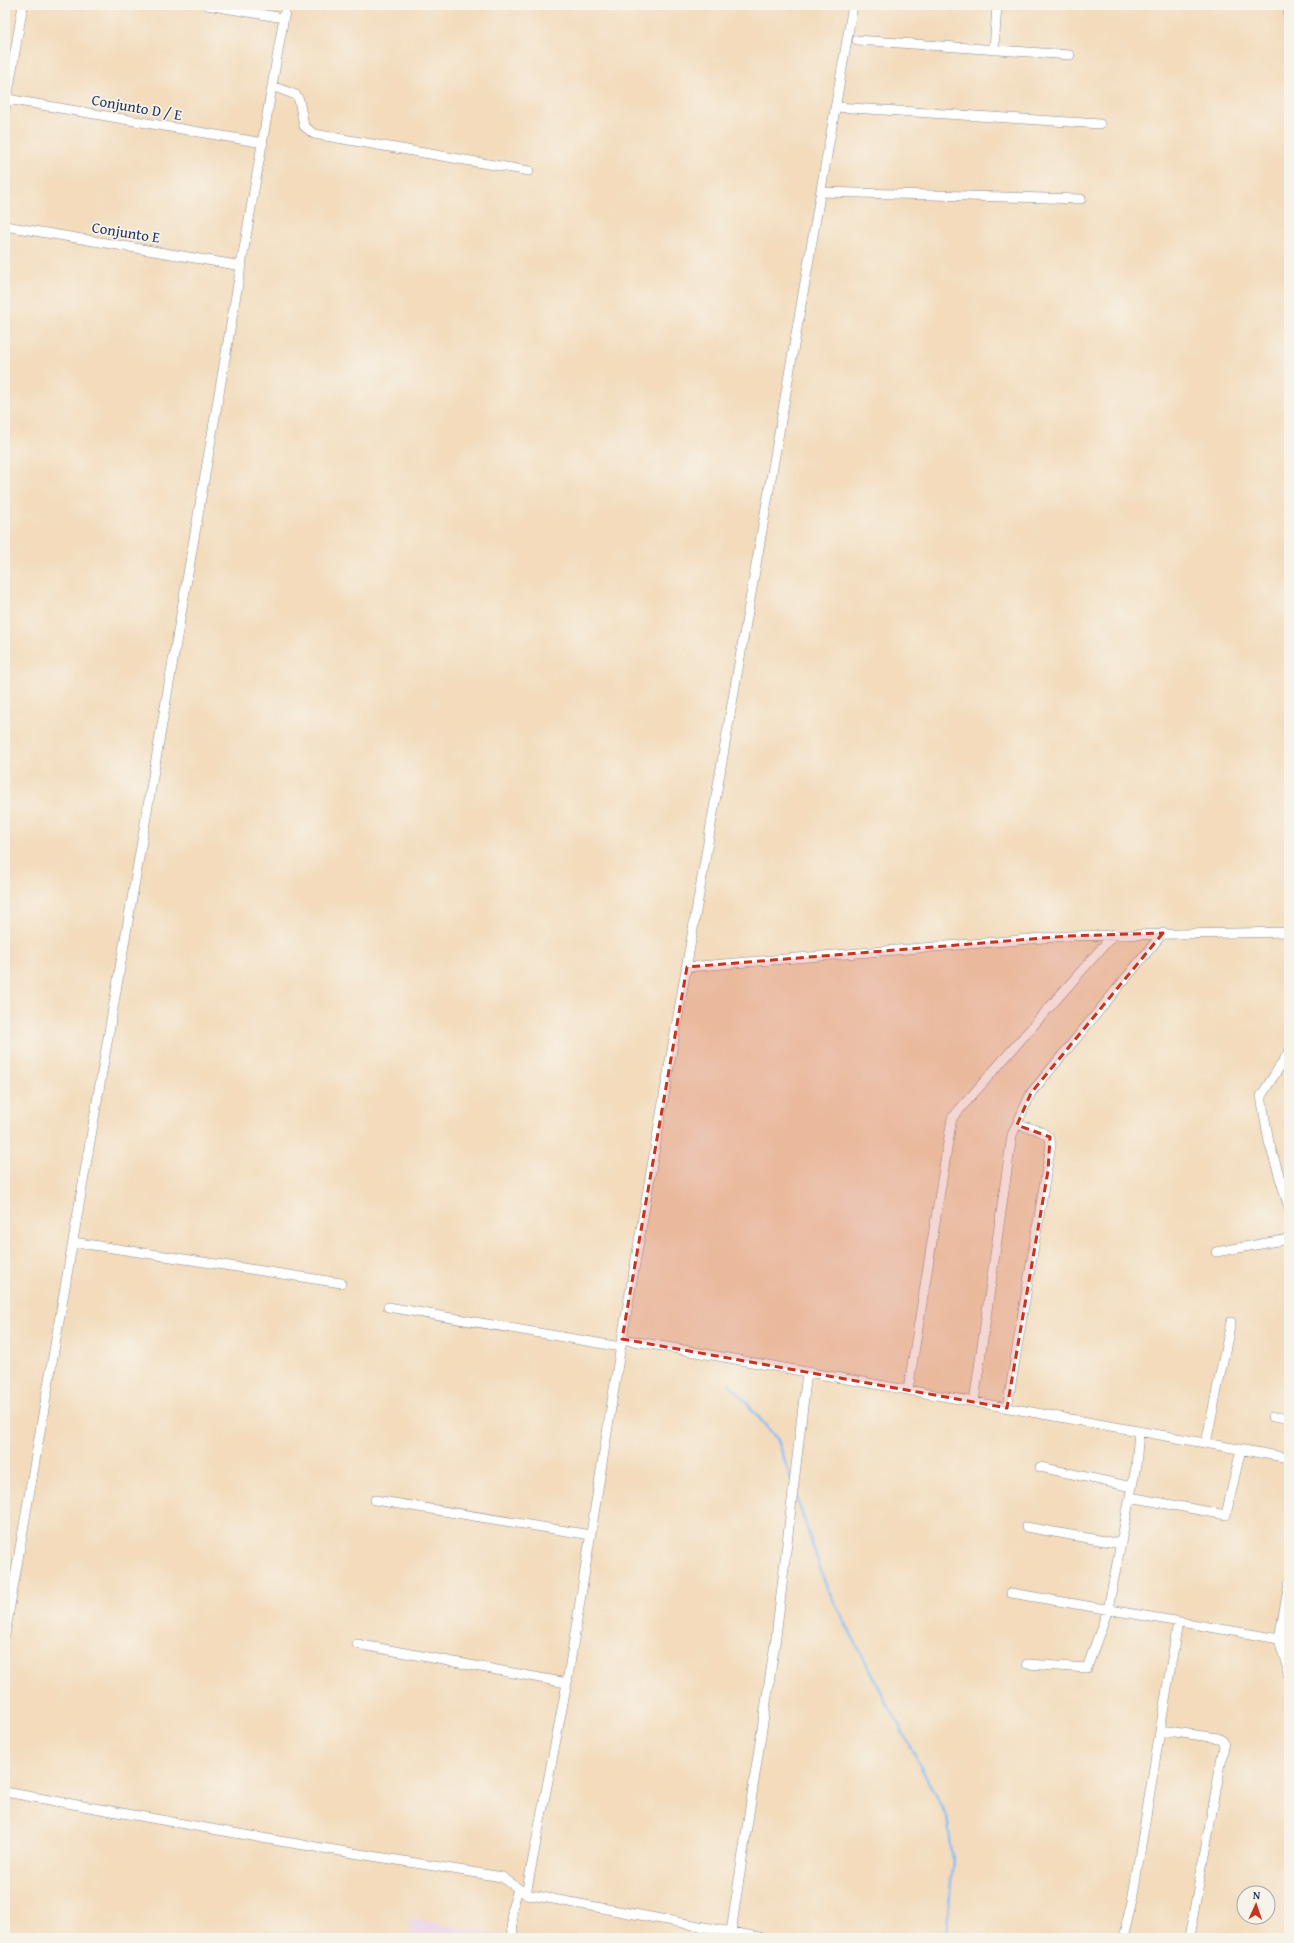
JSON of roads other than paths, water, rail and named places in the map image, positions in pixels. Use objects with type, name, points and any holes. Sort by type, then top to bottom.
[{"type":"street","points":[[5,110],[23,5]]},
{"type":"street","points":[[207,5],[284,18]]},
{"type":"street","points":[[5,1635],[9,1591],[73,1242],[286,5]]},
{"type":"street","points":[[526,1894],[567,1683],[621,1343],[853,5]]},
{"type":"street","points":[[994,50],[997,5]]},
{"type":"street","points":[[1288,5],[1289,23]]},
{"type":"street","points":[[857,40],[1070,55]]},
{"type":"street","points":[[272,86],[296,95],[299,100],[304,126],[314,134],[529,170]]},
{"type":"street","name":"Conjunto D / E","points":[[7,99],[263,143]]},
{"type":"street","points":[[836,107],[1100,124]]},
{"type":"street","points":[[821,192],[1081,199]]},
{"type":"street","name":"Conjunto E","points":[[5,226],[242,266]]},
{"type":"street","points":[[687,967],[1068,936],[1163,933],[1289,932]]},
{"type":"street","points":[[974,1402],[1012,1135],[1031,1093],[1163,933]]},
{"type":"street","points":[[908,1390],[952,1118],[1114,934]]},
{"type":"street","points":[[1289,1052],[1261,1096],[1269,1142],[1289,1208]]},
{"type":"street","points":[[1007,1408],[1051,1144],[1050,1137],[1046,1133],[1017,1125]]},
{"type":"street","points":[[1216,1252],[1289,1239]]},
{"type":"street","points":[[73,1242],[341,1283]]},
{"type":"street","points":[[388,1307],[807,1372],[1289,1458]]},
{"type":"street","points":[[1206,1443],[1231,1322]]},
{"type":"street","points":[[731,1932],[776,1637],[807,1372]]},
{"type":"street","points":[[1272,1417],[1289,1417]]},
{"type":"street","points":[[1027,1664],[1087,1668],[1108,1609],[1136,1466],[1139,1431]]},
{"type":"street","points":[[1130,1497],[1226,1515],[1241,1450]]},
{"type":"street","points":[[1040,1467],[1132,1487]]},
{"type":"street","points":[[375,1500],[591,1535]]},
{"type":"street","points":[[1026,1527],[1121,1544]]},
{"type":"street","points":[[1289,1583],[1279,1639],[1289,1675]]},
{"type":"street","points":[[1011,1592],[1279,1639]]},
{"type":"street","points":[[1123,1938],[1132,1901],[1178,1622]]},
{"type":"street","points":[[357,1644],[567,1683]]},
{"type":"street","points":[[1160,1730],[1218,1738],[1223,1741],[1224,1746],[1189,1938]]},
{"type":"street","points":[[5,1792],[279,1842],[502,1877],[526,1894],[764,1938]]},
{"type":"street","points":[[514,1938],[512,1909],[518,1888]]},
{"type":"waterway","points":[[730,1384],[778,1440],[791,1479]]},
{"type":"waterway","points":[[796,1496],[826,1586],[947,1817],[953,1859],[946,1938]]}]
